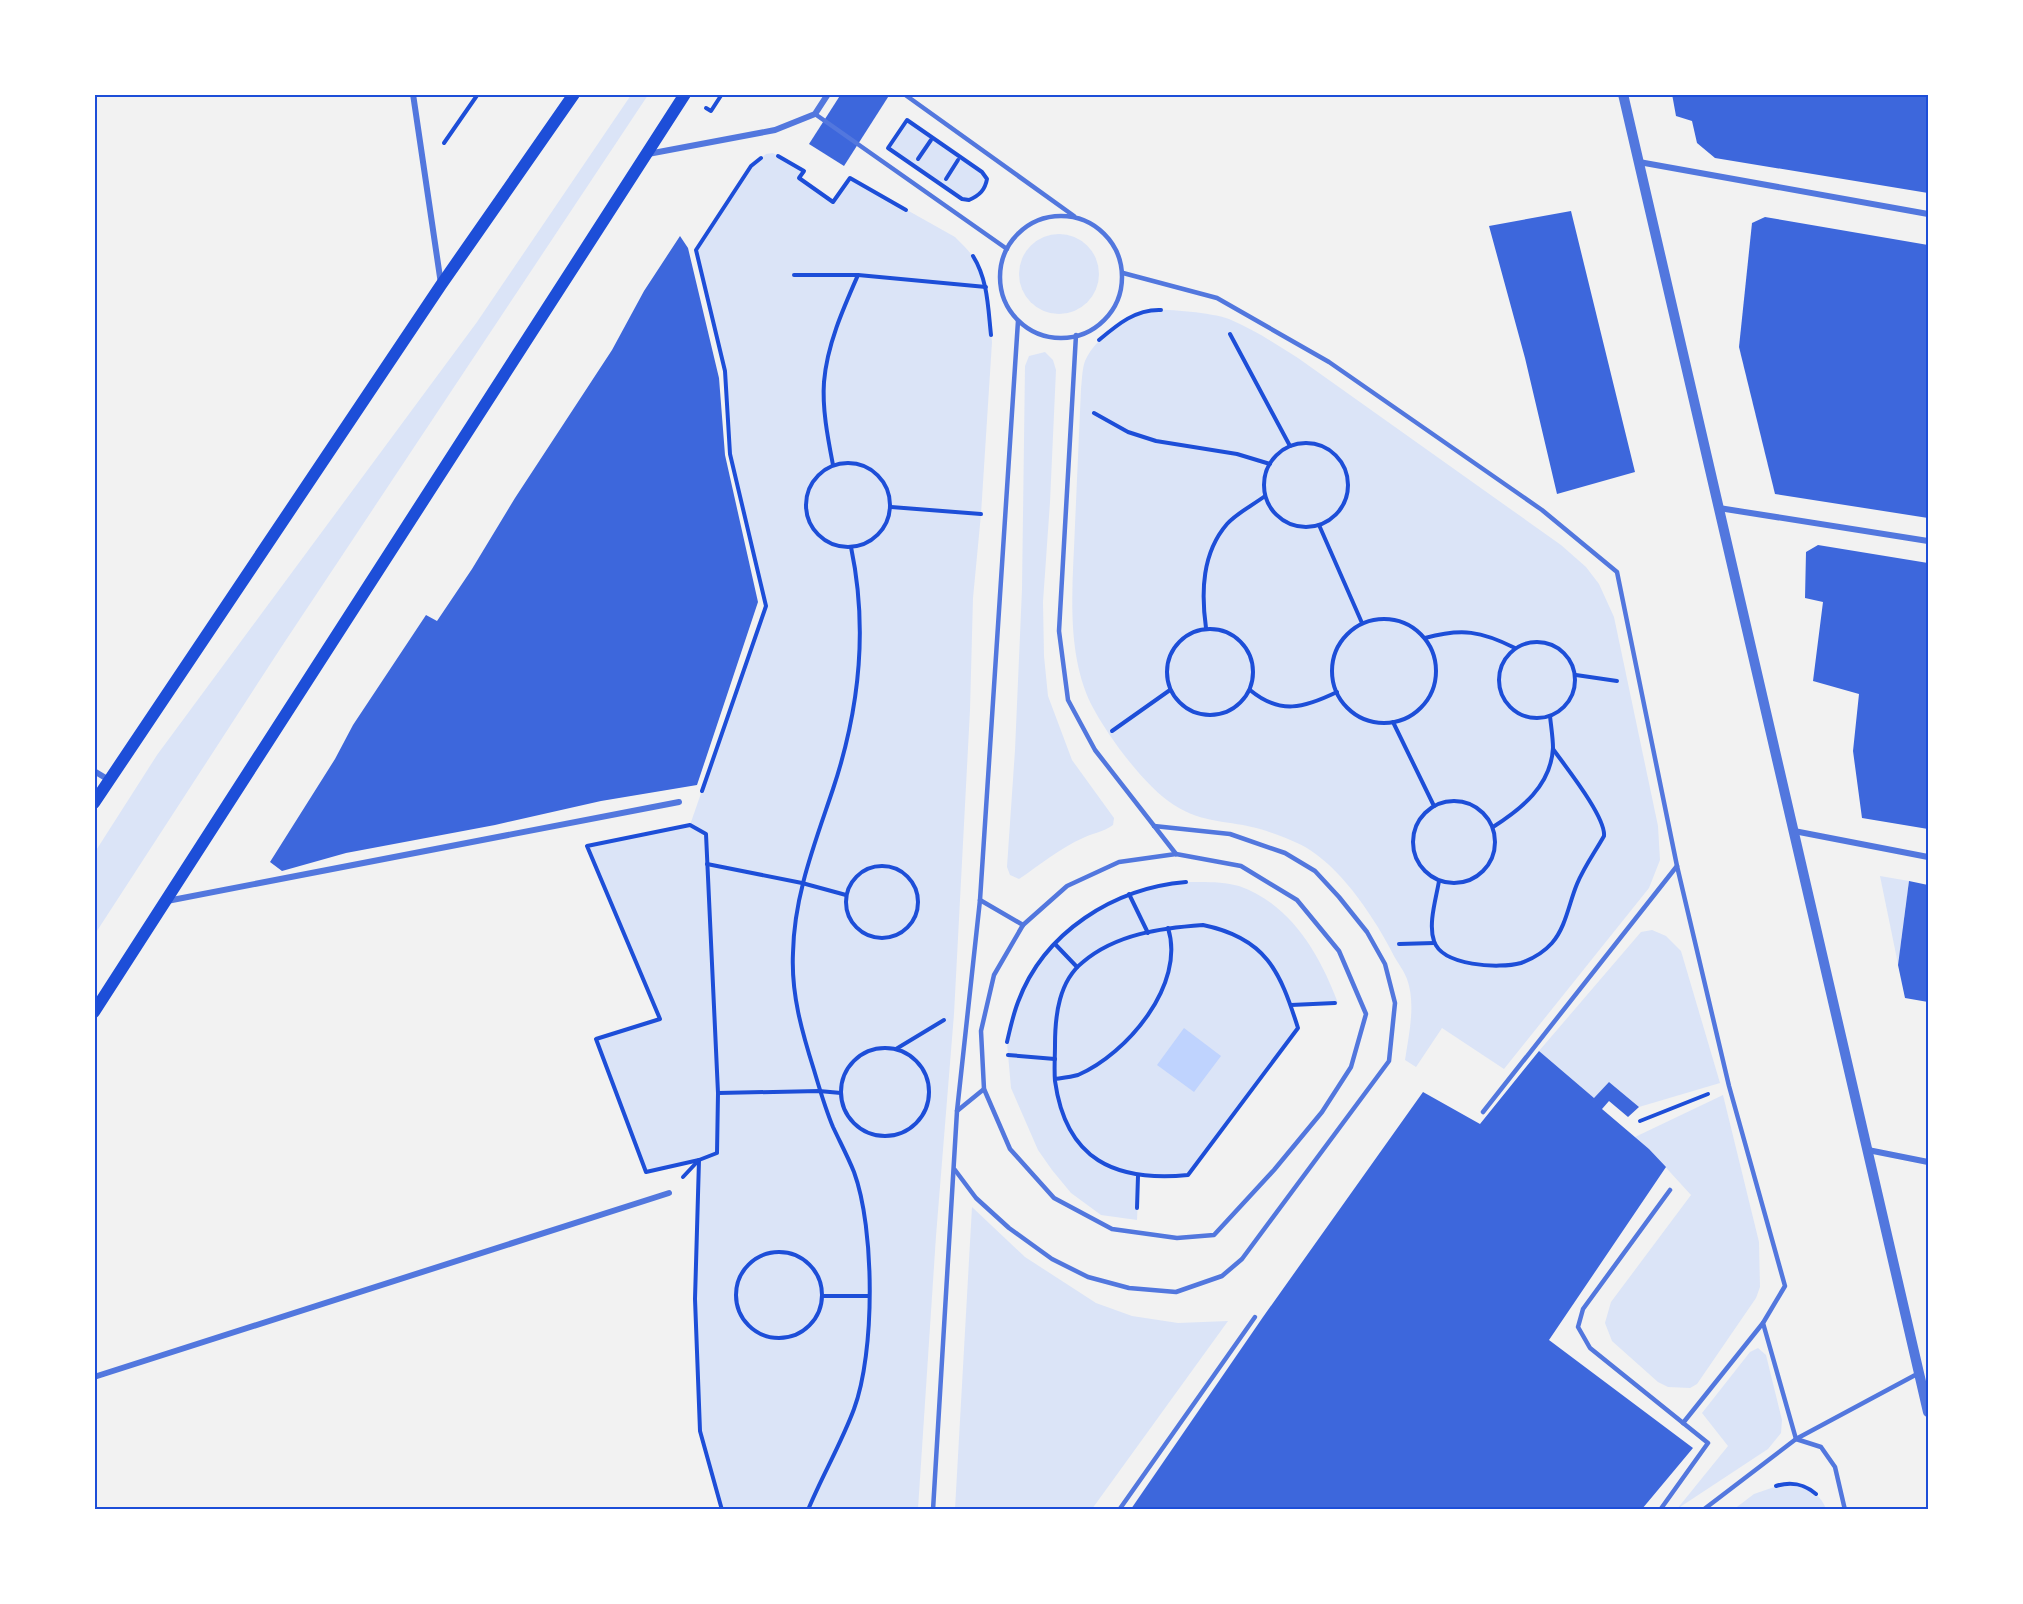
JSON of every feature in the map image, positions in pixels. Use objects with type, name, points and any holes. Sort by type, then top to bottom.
[{"type":"main road","points":[[94,802],[441,285],[574,94]]},
{"type":"main road","points":[[94,1012],[686,94]]},
{"type":"street","points":[[413,94],[441,285]]},
{"type":"street","points":[[648,154],[775,130],[815,114],[828,94]]},
{"type":"street","points":[[1623,94],[1929,1412]]},
{"type":"street","points":[[1639,162],[1929,214]]},
{"type":"street","points":[[1719,508],[1929,541]]},
{"type":"street","points":[[94,771],[109,780]]},
{"type":"street","points":[[164,902],[679,802]]},
{"type":"street","points":[[1794,831],[1929,857]]},
{"type":"street","points":[[1868,1150],[1929,1162]]},
{"type":"street","points":[[94,1377],[669,1193]]},
{"type":"lane","points":[[903,94],[1077,217],[1095,225],[1109,237],[1119,254],[1123,273],[1121,292],[1114,310],[1101,324],[1076,336],[1063,338],[1042,335],[1018,321],[1009,310],[1001,290],[1000,269],[1007,249],[1019,232],[1037,221],[1058,215],[1077,217]]},
{"type":"lane","points":[[815,114],[1007,249]]},
{"type":"lane","points":[[1123,273],[1217,298],[1329,362],[1542,510],[1617,572],[1677,866],[1729,1086],[1785,1286],[1763,1323],[1683,1423]]},
{"type":"lane","points":[[933,1509],[957,1111],[980,900],[1018,321]]},
{"type":"lane","points":[[1076,336],[1059,631],[1068,700],[1095,750],[1176,854]]},
{"type":"lane","points":[[954,1169],[976,1198],[1009,1228],[1052,1259],[1088,1277],[1108,1283],[1129,1288],[1176,1292],[1222,1276],[1242,1258],[1389,1061],[1395,1003],[1385,964],[1367,932],[1315,871],[1285,853],[1230,834],[1154,826]]},
{"type":"lane","points":[[1176,854],[1241,866],[1297,900],[1339,951],[1366,1014],[1351,1067],[1322,1112],[1274,1170],[1214,1235],[1177,1238],[1112,1229],[1054,1198],[1010,1149],[984,1089],[981,1031],[994,975],[1023,926],[1067,886],[1119,862],[1176,854]]},
{"type":"lane","points":[[1483,1112],[1677,866]]},
{"type":"lane","points":[[980,900],[1023,926]]},
{"type":"lane","points":[[957,1111],[984,1089]]},
{"type":"lane","points":[[1660,1509],[1708,1443],[1590,1348],[1578,1328],[1583,1309],[1670,1190]]},
{"type":"lane","points":[[1119,1509],[1255,1317]]},
{"type":"lane","points":[[1763,1323],[1796,1439]]},
{"type":"lane","points":[[1703,1509],[1796,1439],[1919,1373]]},
{"type":"lane","points":[[1796,1439],[1821,1447],[1835,1467],[1845,1509]]},
{"type":"path","points":[[424,172],[478,94]]},
{"type":"path","points":[[711,111],[722,94]]},
{"type":"path","points":[[888,148],[907,120],[933,137],[914,166]]},
{"type":"path","points":[[773,153],[804,171],[799,178],[833,202],[850,178],[907,210]]},
{"type":"path","points":[[702,792],[766,606],[730,454],[725,371],[696,250],[751,166],[766,154]]},
{"type":"path","points":[[961,156],[982,172],[987,179],[986,187],[982,192],[969,200],[962,199],[942,185],[961,156]]},
{"type":"path","points":[[794,275],[858,275],[986,287],[979,266],[969,251]]},
{"type":"path","points":[[833,465],[827,429],[824,382],[835,332],[858,275]]},
{"type":"path","points":[[1094,347],[1106,334],[1132,316],[1150,309],[1169,310]]},
{"type":"path","points":[[1227,327],[1290,446]]},
{"type":"path","points":[[1089,411],[1128,432],[1156,441],[1237,454],[1270,464]]},
{"type":"path","points":[[1298,443],[1326,448],[1337,457],[1345,469],[1348,482],[1347,496],[1341,508],[1319,525],[1305,527],[1292,525],[1280,518],[1270,508],[1265,496],[1264,483],[1270,464],[1285,448],[1298,443]]},
{"type":"path","points":[[847,462],[861,464],[873,470],[886,487],[891,507],[888,521],[870,542],[842,548],[829,544],[818,535],[810,524],[805,510],[806,496],[812,483],[833,465],[847,462]]},
{"type":"path","points":[[1206,628],[1203,582],[1216,539],[1229,522],[1265,496]]},
{"type":"path","points":[[891,507],[981,514]]},
{"type":"path","points":[[1319,525],[1362,623]]},
{"type":"path","points":[[808,1509],[855,1407],[866,1354],[869,1296],[869,1268],[862,1203],[855,1175],[819,1091],[806,1046],[792,978],[795,922],[802,883],[843,756],[858,680],[857,574],[851,547]]},
{"type":"path","points":[[1379,619],[1396,620],[1412,627],[1425,639],[1433,653],[1436,670],[1434,687],[1426,702],[1413,714],[1381,724],[1364,719],[1349,710],[1338,697],[1333,681],[1332,663],[1338,647],[1348,633],[1362,623],[1379,619]]},
{"type":"path","points":[[1206,628],[1221,629],[1235,636],[1245,646],[1252,660],[1254,675],[1250,690],[1241,702],[1229,711],[1215,715],[1188,710],[1177,701],[1170,690],[1167,676],[1167,662],[1181,639],[1193,631],[1206,628]]},
{"type":"path","points":[[1425,639],[1446,633],[1466,631],[1485,634],[1515,648]]},
{"type":"path","points":[[1541,641],[1554,645],[1564,652],[1572,663],[1576,675],[1575,689],[1569,701],[1561,710],[1550,716],[1538,718],[1515,711],[1504,698],[1498,681],[1500,668],[1506,657],[1515,648],[1527,642],[1541,641]]},
{"type":"path","points":[[1576,675],[1628,683]]},
{"type":"path","points":[[1108,734],[1170,690]]},
{"type":"path","points":[[1250,690],[1277,707],[1299,706],[1318,701],[1337,692]]},
{"type":"path","points":[[1492,826],[1527,803],[1541,784],[1549,768],[1552,748],[1550,716]]},
{"type":"path","points":[[1393,722],[1434,806]]},
{"type":"path","points":[[1439,881],[1431,932],[1434,943],[1449,958],[1461,962],[1512,965],[1546,950],[1554,940],[1567,913],[1576,885],[1604,836],[1605,830],[1598,815],[1552,748]]},
{"type":"path","points":[[1450,800],[1464,801],[1481,811],[1492,826],[1496,840],[1489,865],[1480,875],[1467,881],[1453,884],[1439,881],[1426,874],[1412,850],[1412,835],[1427,810],[1450,800]]},
{"type":"path","points":[[690,825],[706,834],[718,1093],[717,1153],[699,1160],[646,1172],[596,1039],[660,1019],[587,846],[690,825]]},
{"type":"path","points":[[708,864],[846,894]]},
{"type":"path","points":[[884,865],[907,874],[918,895],[918,907],[914,919],[897,935],[873,938],[862,933],[853,925],[847,915],[846,894],[852,880],[861,871],[872,866],[884,865]]},
{"type":"path","points":[[1009,1064],[1007,1042],[1018,1001],[1039,963],[1055,944],[1077,924],[1100,908],[1129,894],[1156,886],[1194,882]]},
{"type":"path","points":[[1129,894],[1148,933]]},
{"type":"path","points":[[1203,925],[1225,929],[1246,939],[1265,956],[1282,980],[1298,1028],[1188,1175],[1161,1178],[1138,1176],[1115,1170],[1098,1161],[1081,1145],[1069,1129],[1061,1108],[1055,1079],[1056,1016],[1068,977],[1077,967],[1103,949],[1127,937],[1168,928],[1203,925]]},
{"type":"path","points":[[1055,1079],[1076,1075],[1098,1063],[1124,1042],[1145,1020],[1160,998],[1168,974],[1171,938],[1168,928]]},
{"type":"path","points":[[1389,945],[1434,943]]},
{"type":"path","points":[[1055,944],[1077,967]]},
{"type":"path","points":[[1291,1005],[1338,1003],[1335,994]]},
{"type":"path","points":[[896,1049],[954,1014]]},
{"type":"path","points":[[896,1049],[916,1060],[924,1072],[929,1086],[928,1102],[922,1116],[913,1126],[901,1133],[887,1136],[874,1134],[861,1129],[850,1120],[841,1094],[843,1080],[848,1067],[859,1056],[873,1050],[896,1049]]},
{"type":"path","points":[[1008,1055],[1055,1059]]},
{"type":"path","points":[[1640,1120],[1729,1086]]},
{"type":"path","points":[[718,1093],[819,1091],[841,1094]]},
{"type":"path","points":[[699,1160],[694,1299],[700,1431],[722,1509]]},
{"type":"path","points":[[1137,1209],[1138,1176]]},
{"type":"path","points":[[781,1251],[795,1254],[808,1262],[818,1274],[823,1288],[822,1296],[818,1316],[809,1327],[784,1338],[770,1338],[751,1328],[738,1312],[735,1298],[736,1284],[742,1271],[752,1259],[766,1253],[781,1251]]},
{"type":"path","points":[[822,1296],[869,1296]]},
{"type":"path","points":[[1772,1487],[1786,1483],[1801,1485],[1819,1497]]},
{"type":"shaded area","points":[[631,95],[648,95],[282,646],[95,934],[95,852],[157,755],[477,322]]},
{"type":"shaded area","points":[[907,120],[982,172],[987,179],[986,187],[969,200],[962,199],[888,148]]},
{"type":"shaded area","points":[[773,153],[804,171],[799,178],[833,202],[850,178],[955,237],[973,256],[986,287],[992,342],[973,598],[970,710],[954,1014],[936,1236],[918,1509],[722,1509],[700,1431],[695,1299],[699,1161],[646,1172],[596,1039],[660,1019],[587,846],[690,825],[766,606],[730,454],[725,371],[696,250],[751,166],[766,154]]},
{"type":"shaded area","points":[[1059,234],[1074,237],[1087,246],[1096,259],[1099,274],[1096,289],[1087,302],[1074,311],[1059,314],[1044,311],[1031,302],[1022,289],[1019,274],[1022,259],[1031,246],[1044,237]]},
{"type":"shaded area","points":[[1150,309],[1190,312],[1229,319],[1273,342],[1561,545],[1586,567],[1599,584],[1614,617],[1658,826],[1660,860],[1649,888],[1504,1069],[1442,1028],[1416,1067],[1405,1060],[1411,1009],[1407,979],[1378,927],[1347,884],[1323,859],[1279,835],[1249,826],[1195,816],[1174,805],[1151,786],[1127,759],[1091,704],[1077,661],[1073,616],[1073,570],[1083,371],[1085,361],[1097,343],[1122,324]]},
{"type":"shaded area","points":[[1045,352],[1053,360],[1056,370],[1043,602],[1044,656],[1048,696],[1072,760],[1114,818],[1113,825],[1110,827],[1066,847],[1019,879],[1010,875],[1007,867],[1022,589],[1025,366],[1029,356]]},
{"type":"shaded area","points":[[1880,876],[1909,881],[1898,964]]},
{"type":"shaded area","points":[[1184,882],[1232,884],[1257,894],[1274,905],[1301,933],[1322,967],[1338,1003],[1291,1005],[1298,1028],[1188,1175],[1139,1176],[1137,1220],[1101,1215],[1071,1193],[1038,1150],[1011,1088],[1007,1043],[1012,1019],[1027,983],[1055,944],[1077,924],[1129,894]]},
{"type":"shaded area","points":[[1652,930],[1666,936],[1681,951],[1720,1083],[1639,1107],[1609,1082],[1594,1098],[1539,1051],[1641,932]]},
{"type":"shaded area","points":[[1723,1095],[1759,1242],[1760,1287],[1756,1298],[1697,1384],[1690,1388],[1668,1387],[1658,1382],[1612,1341],[1605,1323],[1611,1302],[1691,1195],[1635,1137]]},
{"type":"shaded area","points":[[972,1207],[1025,1257],[1096,1303],[1132,1316],[1178,1323],[1228,1321],[1092,1509],[955,1509]]},
{"type":"shaded area","points":[[1758,1348],[1766,1355],[1782,1420],[1781,1433],[1768,1449],[1677,1509],[1728,1446],[1702,1413],[1750,1352]]},
{"type":"shaded area","points":[[1786,1483],[1799,1485],[1815,1493],[1826,1509],[1733,1510],[1754,1494]]},
{"type":"water","points":[[1184,1028],[1221,1056],[1194,1092],[1157,1065]]},
{"type":"building","points":[[841,94],[890,94],[844,166],[809,144]]},
{"type":"building","points":[[1672,94],[1928,94],[1928,193],[1715,158],[1697,143],[1692,121],[1676,116]]},
{"type":"building","points":[[1571,211],[1635,472],[1557,494],[1525,358],[1489,226]]},
{"type":"building","points":[[1765,217],[1928,245],[1928,518],[1775,494],[1739,347],[1752,223]]},
{"type":"building","points":[[680,236],[688,248],[719,378],[725,455],[758,602],[697,785],[601,801],[495,825],[346,853],[282,871],[270,862],[335,759],[353,725],[426,615],[437,621],[472,569],[515,498],[612,350],[644,291]]},
{"type":"building","points":[[1818,545],[1928,563],[1928,829],[1862,818],[1853,751],[1859,694],[1813,681],[1823,602],[1805,598],[1806,552]]},
{"type":"building","points":[[1909,881],[1928,885],[1928,1002],[1905,998],[1898,965]]},
{"type":"building","points":[[1539,1051],[1594,1098],[1609,1082],[1639,1107],[1628,1117],[1609,1101],[1602,1109],[1649,1149],[1666,1167],[1549,1340],[1693,1448],[1642,1509],[1131,1509],[1263,1317],[1423,1092],[1480,1124]]}]
